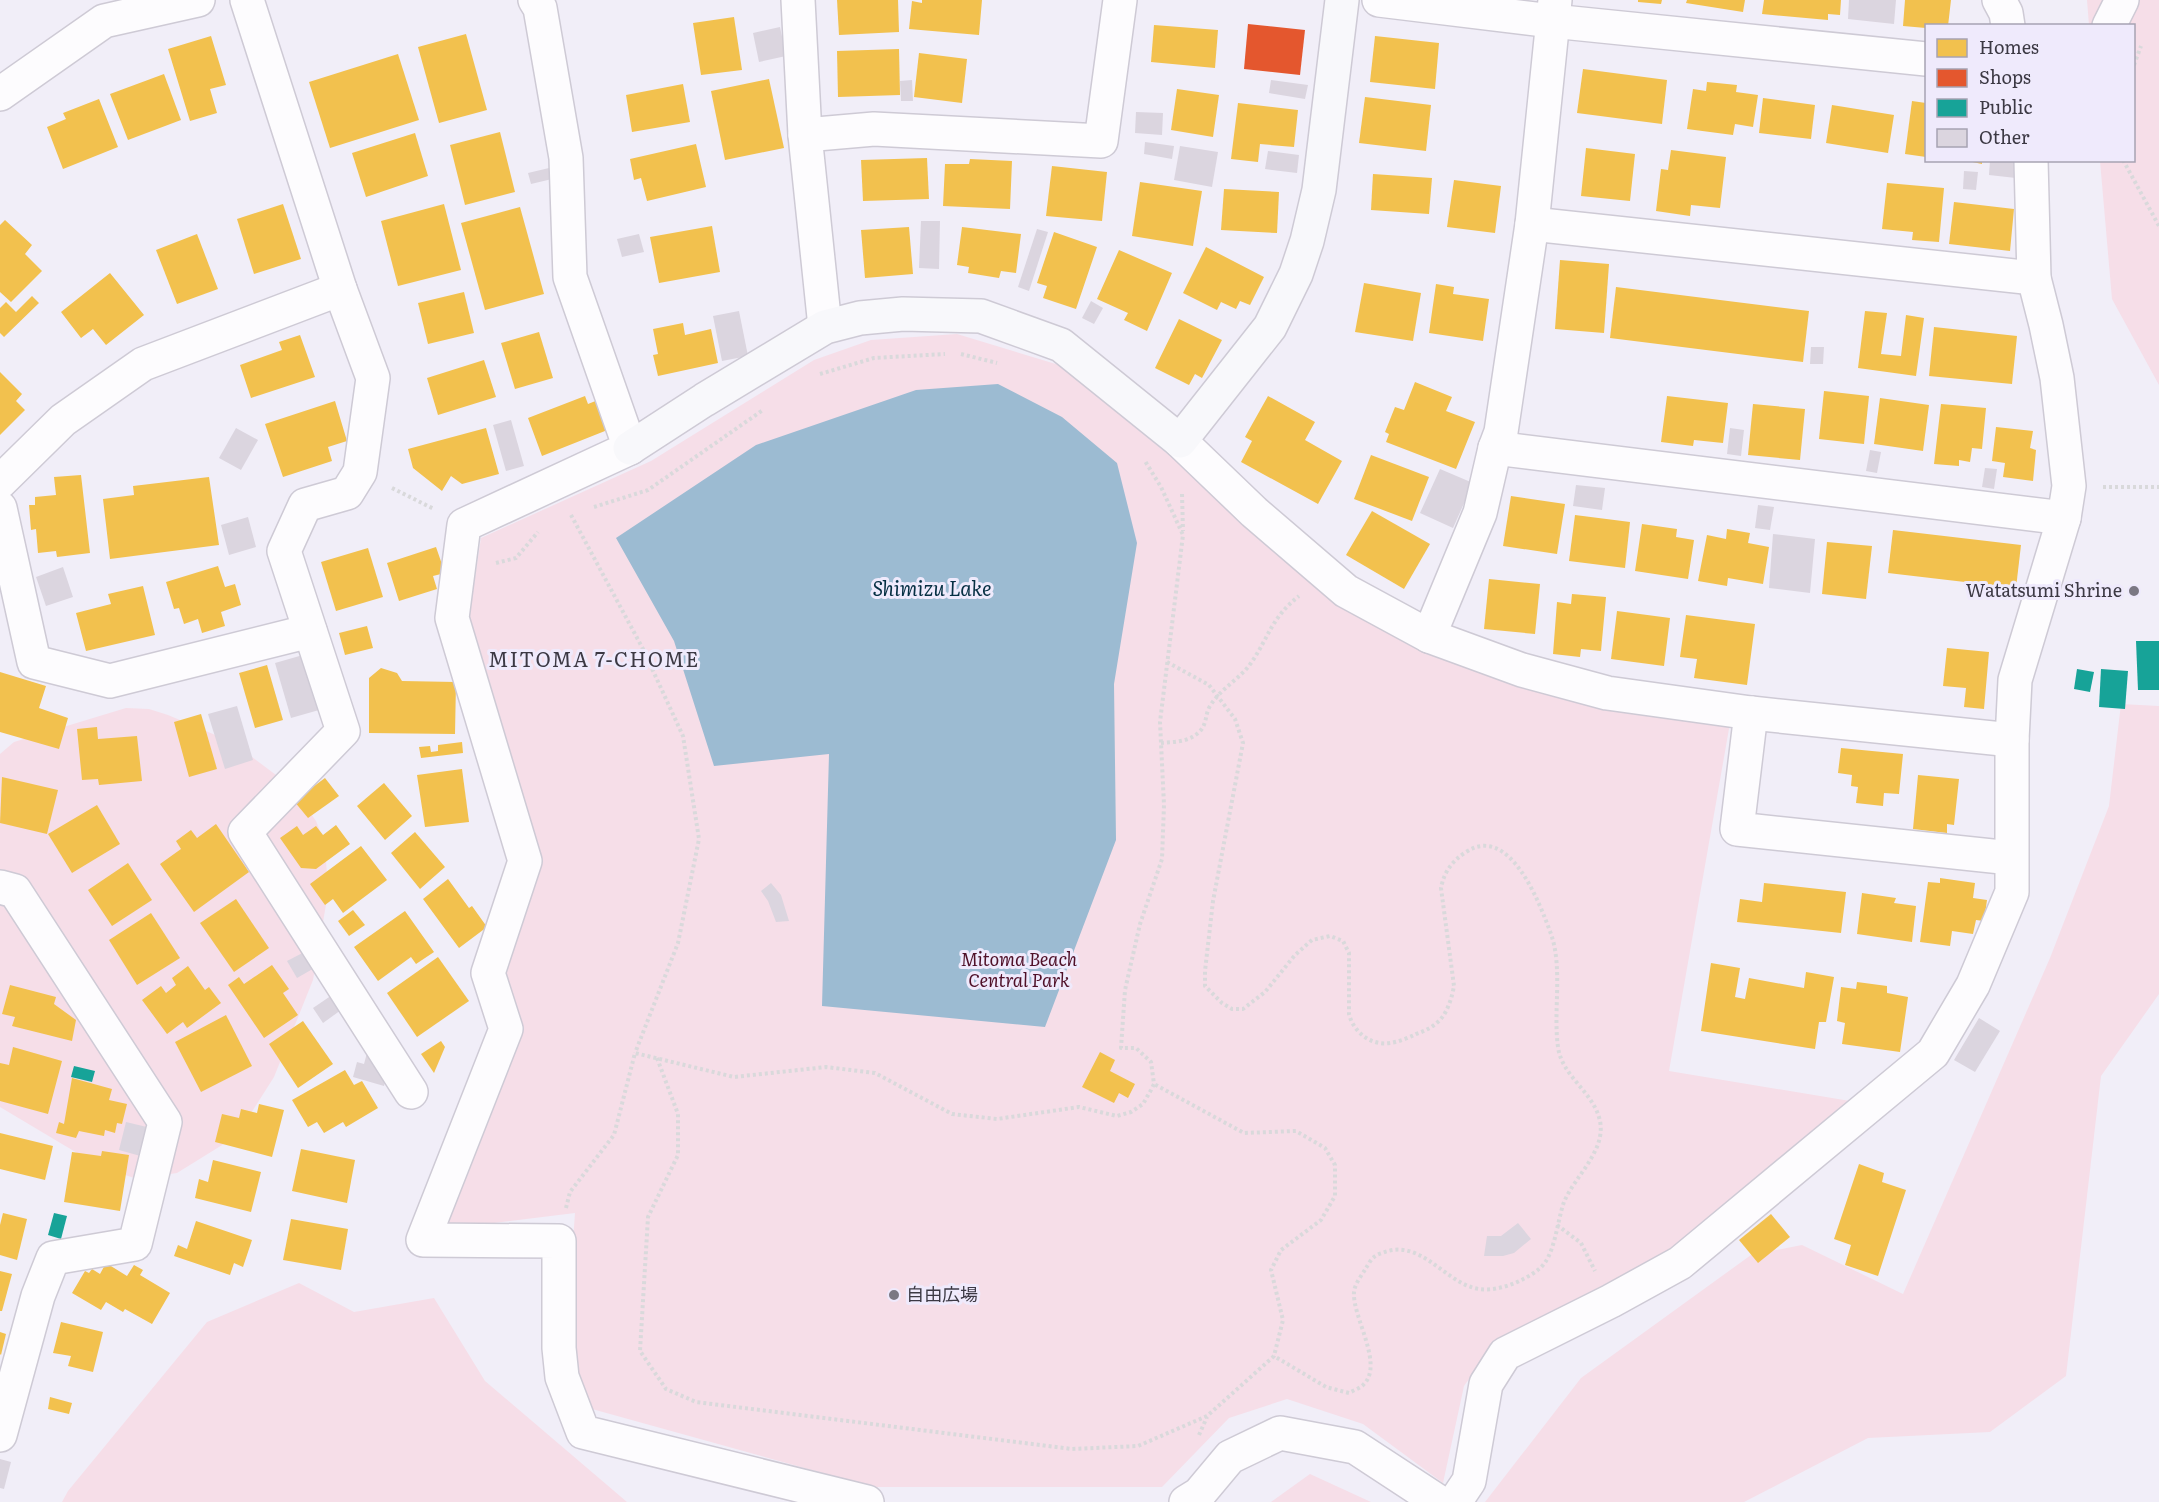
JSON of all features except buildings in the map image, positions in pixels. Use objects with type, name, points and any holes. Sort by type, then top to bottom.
[{"type":"street","points":[[0,94],[104,21],[198,0]]},
{"type":"street","points":[[247,0],[340,290],[373,378],[360,472],[347,494],[305,505],[284,551],[343,731],[245,832],[411,1092]]},
{"type":"street","points":[[798,0],[805,135],[825,327]]},
{"type":"street","points":[[805,135],[874,129],[1101,141],[1120,0]]},
{"type":"street","points":[[1180,441],[1270,327],[1296,274],[1307,242],[1318,190],[1342,0]]},
{"type":"street","points":[[1379,0],[1553,11],[1925,59]]},
{"type":"street","points":[[1999,0],[2006,13],[2008,24]]},
{"type":"street","points":[[2110,24],[2122,0]]},
{"type":"street","points":[[543,3],[566,158],[570,277],[630,448]]},
{"type":"street","points":[[1429,636],[1480,513],[1501,432],[1532,224],[1553,11]]},
{"type":"street","points":[[1455,1502],[1469,1481],[1486,1384],[1505,1353],[1680,1263],[1933,1053],[1973,985],[2012,892],[2012,740],[2015,680],[2064,518],[2069,486],[2057,378],[2034,278],[2031,162]]},
{"type":"street","points":[[1532,224],[2034,278]]},
{"type":"street","points":[[0,482],[63,420],[143,364],[340,290]]},
{"type":"street","points":[[867,1502],[583,1432],[562,1377],[559,1348],[559,1241],[423,1240],[506,1029],[488,973],[525,861],[452,618],[464,525],[630,448],[825,327],[860,318],[903,314],[981,316],[1061,345],[1180,441],[1254,512],[1346,591],[1429,636],[1522,670],[1607,693],[1751,713],[2012,740]]},
{"type":"street","points":[[1495,448],[2064,518]]},
{"type":"street","points":[[0,508],[34,662],[110,681],[310,631]]},
{"type":"street","points":[[1751,713],[1737,829],[2011,858]]},
{"type":"street","points":[[0,887],[15,891],[165,1122],[135,1245],[53,1258],[38,1296],[0,1435]]},
{"type":"street","points":[[1186,1502],[1199,1494],[1230,1457],[1280,1433],[1355,1447],[1439,1502]]},
{"type":"path","points":[[2124,162],[2159,226]]},
{"type":"path","points":[[958,353],[999,363]]},
{"type":"path","points":[[818,375],[874,358],[948,354]]},
{"type":"path","points":[[592,508],[648,490],[769,406]]},
{"type":"path","points":[[635,1053],[734,1077],[826,1067],[875,1073],[952,1114],[997,1119],[1079,1107],[1117,1116],[1131,1112],[1143,1104],[1154,1084],[1151,1062],[1136,1048],[1121,1047],[1125,990],[1140,924],[1162,859],[1164,805],[1160,722],[1183,535],[1161,487],[1142,457]]},
{"type":"path","points":[[360,472],[464,525]]},
{"type":"path","points":[[2069,486],[2159,488]]},
{"type":"path","points":[[559,1241],[570,1192],[614,1135],[635,1053],[678,943],[699,839],[683,736],[643,649],[570,515],[581,511]]},
{"type":"path","points":[[459,562],[484,565],[516,558],[539,530]]},
{"type":"path","points":[[1161,743],[1179,742],[1200,731],[1207,720],[1208,710],[1225,687],[1250,664],[1270,627],[1285,607],[1310,587],[1323,571]]},
{"type":"path","points":[[1167,662],[1209,685],[1235,719],[1243,742],[1214,902],[1205,986],[1222,1003],[1232,1009],[1243,1009],[1265,993],[1295,956],[1312,940],[1330,936],[1343,941],[1349,953],[1349,1014],[1351,1023],[1358,1032],[1374,1041],[1389,1044],[1428,1029],[1441,1019],[1452,997],[1454,986],[1441,888],[1443,876],[1462,854],[1479,846],[1501,851],[1512,858],[1533,888],[1552,937],[1555,955],[1558,1049],[1569,1074],[1589,1096],[1600,1119],[1601,1128],[1594,1152],[1564,1202],[1552,1246],[1541,1268],[1525,1279],[1487,1289],[1471,1287],[1411,1251],[1390,1250],[1374,1257],[1358,1280],[1354,1293],[1372,1369],[1365,1383],[1349,1393],[1326,1387],[1274,1356]]},
{"type":"path","points":[[657,1058],[678,1114],[678,1155],[648,1217],[640,1351],[666,1389],[696,1402],[1072,1449],[1138,1446],[1208,1416],[1274,1356],[1283,1320],[1271,1270],[1281,1250],[1321,1220],[1335,1196],[1335,1165],[1325,1148],[1296,1131],[1244,1133],[1154,1084]]},
{"type":"path","points":[[1557,1225],[1581,1243],[1611,1300]]},
{"type":"green space","points":[[2087,0],[2159,0],[2159,385],[2112,299],[2100,162],[2135,162],[2135,24],[2089,24]]},
{"type":"green space","name":"Mitoma Beach Central Park","points":[[957,334],[1059,365],[1352,605],[1730,723],[1669,1071],[1856,1102],[1673,1254],[1489,1351],[1464,1386],[1443,1483],[1363,1424],[1287,1399],[1229,1418],[1162,1487],[873,1487],[592,1409],[565,1353],[575,1213],[430,1231],[516,1031],[495,987],[535,872],[468,623],[481,538],[651,461],[814,360],[871,340]]},
{"type":"green space","points":[[2121,704],[2159,706],[2159,994],[2101,1076],[2066,1376],[1990,1432],[1868,1438],[1744,1502],[1485,1502],[1581,1378],[1751,1255],[1802,1245],[1903,1294],[2050,958],[2109,806]]},
{"type":"green space","points":[[126,708],[149,709],[213,734],[248,754],[292,787],[316,821],[325,843],[328,893],[313,980],[274,1077],[253,1110],[227,1142],[177,1173],[137,1179],[99,1166],[0,1107],[0,754],[14,742]]},
{"type":"green space","points":[[299,1283],[354,1312],[434,1298],[485,1381],[627,1502],[62,1502],[68,1491],[207,1322]]},
{"type":"green space","points":[[1310,1474],[1371,1502],[1271,1502]]},
{"type":"water","name":"Shimizu Lake","points":[[998,384],[1062,417],[1117,463],[1137,543],[1114,684],[1116,840],[1045,1027],[822,1006],[829,754],[714,766],[674,641],[616,538],[756,445],[916,390]]},
{"type":"place","name":"Watatsumi Shrine","points":[[2134,591]]},
{"type":"place","name":"自由広場","points":[[894,1295]]},
{"type":"district","name":"MITOMA 7-CHOME","points":[[594,660]]}]
